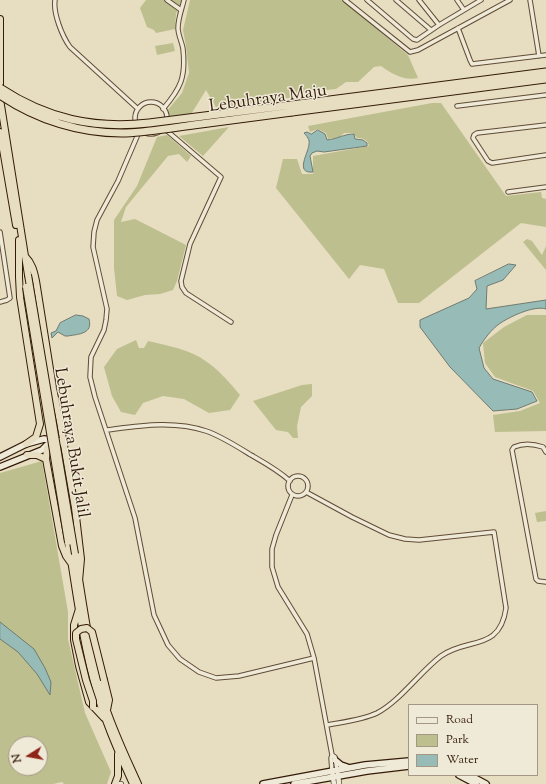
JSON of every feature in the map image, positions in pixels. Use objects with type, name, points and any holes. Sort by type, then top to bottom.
[{"type":"highway","name":"Lebuhraya Bukit Jalil","points":[[0,19],[0,97],[25,256],[26,275],[79,608],[93,679],[105,720],[133,784]]},
{"type":"highway","name":"Lebuhraya Maju","points":[[0,97],[29,112],[57,123],[88,130],[118,133],[151,131],[291,108],[546,72]]},
{"type":"highway","name":"Lebuhraya Maju","points":[[0,88],[41,110],[73,120],[102,125],[131,125],[546,79]]},
{"type":"highway","name":"Lebuhraya Bukit Jalil","points":[[0,132],[94,663],[107,711],[115,733],[138,784]]},
{"type":"highway","points":[[19,240],[20,297],[40,424],[44,431],[50,433],[56,429],[60,422]]},
{"type":"highway","points":[[25,256],[30,261],[35,275],[53,388],[75,508],[81,559],[79,581]]},
{"type":"highway","points":[[26,444],[36,437],[40,424]]},
{"type":"highway","points":[[65,448],[52,444],[47,448],[46,459],[62,546],[72,565]]},
{"type":"highway","points":[[27,455],[38,455],[46,459]]},
{"type":"highway","points":[[79,608],[74,625],[75,648],[89,702],[105,720]]},
{"type":"highway","points":[[93,707],[93,701],[76,640],[76,633],[81,629],[87,628],[92,632],[109,700],[107,711]]},
{"type":"highway","points":[[115,784],[118,776],[118,752]]},
{"type":"main road","points":[[0,467],[42,450],[62,432]]},
{"type":"main road","points":[[0,457],[26,444],[48,438],[61,441],[65,448]]},
{"type":"main road","points":[[39,440],[42,442],[42,450]]},
{"type":"main road","points":[[335,760],[348,768]]},
{"type":"main road","points":[[294,784],[326,778],[348,768],[365,764],[408,761]]},
{"type":"main road","points":[[263,784],[335,773],[408,766]]},
{"type":"main road","points":[[461,776],[476,784]]},
{"type":"main road","points":[[471,776],[486,784]]},
{"type":"main road","points":[[326,778],[331,784]]},
{"type":"street","points":[[51,0],[55,2],[61,31],[70,47],[138,109]]},
{"type":"street","points":[[167,0],[181,10]]},
{"type":"street","points":[[163,109],[179,89],[183,76],[183,53],[178,28],[184,0]]},
{"type":"street","points":[[345,0],[410,52],[418,50],[510,0]]},
{"type":"street","points":[[367,0],[413,39],[417,40],[481,0]]},
{"type":"street","points":[[396,0],[431,30]]},
{"type":"street","points":[[419,0],[439,25]]},
{"type":"street","points":[[457,0],[464,10]]},
{"type":"street","points":[[530,0],[539,56]]},
{"type":"street","points":[[458,28],[472,64],[546,55]]},
{"type":"street","points":[[457,106],[546,95]]},
{"type":"street","points":[[152,102],[158,105],[163,109],[166,119],[163,128],[152,134],[148,134],[140,130],[136,122],[136,113],[138,109],[146,103],[152,102]]},
{"type":"street","points":[[546,125],[477,133],[473,138],[488,161],[492,163],[546,155]]},
{"type":"street","points":[[163,128],[221,177],[190,244],[181,281],[182,287],[186,293],[231,322]]},
{"type":"street","points":[[140,130],[118,181],[98,220],[94,232],[93,248],[107,309],[104,330],[91,357],[90,377],[134,518],[154,615],[168,645],[180,659],[198,672],[216,678],[239,676],[314,658]]},
{"type":"street","points":[[508,192],[546,187]]},
{"type":"street","points":[[0,232],[10,298],[0,302]]},
{"type":"street","points":[[106,430],[147,425],[179,426],[206,431],[246,452],[282,474],[290,481]]},
{"type":"street","points":[[546,452],[543,447],[520,444],[514,446],[512,450],[536,579],[541,582],[546,582]]},
{"type":"street","points":[[295,477],[304,479],[307,485],[306,492],[301,496],[292,495],[288,490],[290,481],[295,477]]},
{"type":"street","points":[[306,492],[389,535],[405,539],[419,540],[494,532],[506,608],[505,620],[491,638],[453,650],[441,656],[385,708],[369,716],[327,725]]},
{"type":"street","points":[[292,495],[272,549],[272,567],[278,587],[307,634],[314,658],[327,725],[332,754],[331,758],[339,784]]},
{"type":"street","points":[[332,754],[335,760],[334,784]]},
{"type":"green space","points":[[146,0],[182,0],[176,14],[175,29],[156,33],[154,30],[147,27],[140,8]]},
{"type":"green space","points":[[190,0],[343,0],[408,55],[418,78],[403,78],[381,66],[374,67],[358,82],[346,82],[336,89],[306,92],[301,96],[217,109],[206,90],[190,116],[168,118],[166,112],[182,93],[189,73],[183,30]]},
{"type":"green space","points":[[173,43],[175,51],[157,55],[155,46]]},
{"type":"green space","points":[[432,103],[441,103],[506,196],[541,192],[542,198],[546,199],[546,227],[521,223],[419,303],[398,303],[384,269],[360,265],[349,279],[276,188],[283,159],[297,159],[302,174],[313,174],[313,156],[369,146],[366,140],[357,138],[353,133],[344,133],[340,137],[328,139],[326,133],[318,129],[310,132],[308,126]]},
{"type":"green space","points":[[229,127],[203,156],[179,136]]},
{"type":"green space","points":[[167,135],[191,156],[187,162],[179,154],[168,156],[126,207],[121,222],[135,219],[186,245],[177,281],[173,290],[127,300],[117,296],[114,268],[114,220],[137,186],[157,137]]},
{"type":"green space","points":[[527,239],[532,241],[542,255],[546,246],[546,270],[523,242]]},
{"type":"green space","points":[[527,315],[546,315],[546,431],[495,432],[493,415],[520,411],[540,403],[533,391],[495,377],[485,363],[483,343],[504,327]]},
{"type":"green space","points":[[136,340],[139,348],[144,348],[148,341],[179,348],[193,354],[221,373],[240,395],[230,410],[209,413],[184,399],[163,396],[143,403],[135,415],[121,412],[112,396],[104,367],[117,349]]},
{"type":"green space","points":[[312,384],[312,396],[301,407],[297,426],[298,438],[293,438],[288,432],[276,430],[253,401],[302,385]]},
{"type":"green space","points":[[42,461],[68,612],[68,639],[85,713],[111,772],[107,784],[64,784],[62,782],[53,784],[0,784],[0,473]]},
{"type":"green space","points":[[546,511],[546,521],[537,522],[535,513]]},
{"type":"water","points":[[318,130],[325,134],[327,140],[354,134],[355,139],[363,140],[367,143],[367,146],[324,152],[317,151],[312,153],[310,156],[313,172],[307,172],[304,170],[303,166],[309,143],[308,138],[304,133],[307,132],[311,134]]},
{"type":"water","points":[[509,264],[516,265],[503,280],[487,286],[486,309],[546,300],[546,309],[541,308],[528,310],[503,321],[490,332],[479,348],[484,368],[493,379],[532,392],[537,401],[517,409],[493,411],[450,367],[420,327],[420,320],[469,298],[477,289],[475,281]]},
{"type":"water","points":[[76,315],[89,319],[90,324],[87,330],[81,334],[68,336],[58,332],[52,338],[51,333],[56,331],[60,323]]},
{"type":"water","points":[[0,622],[34,649],[51,682],[50,695],[37,674],[18,652],[0,639]]}]
